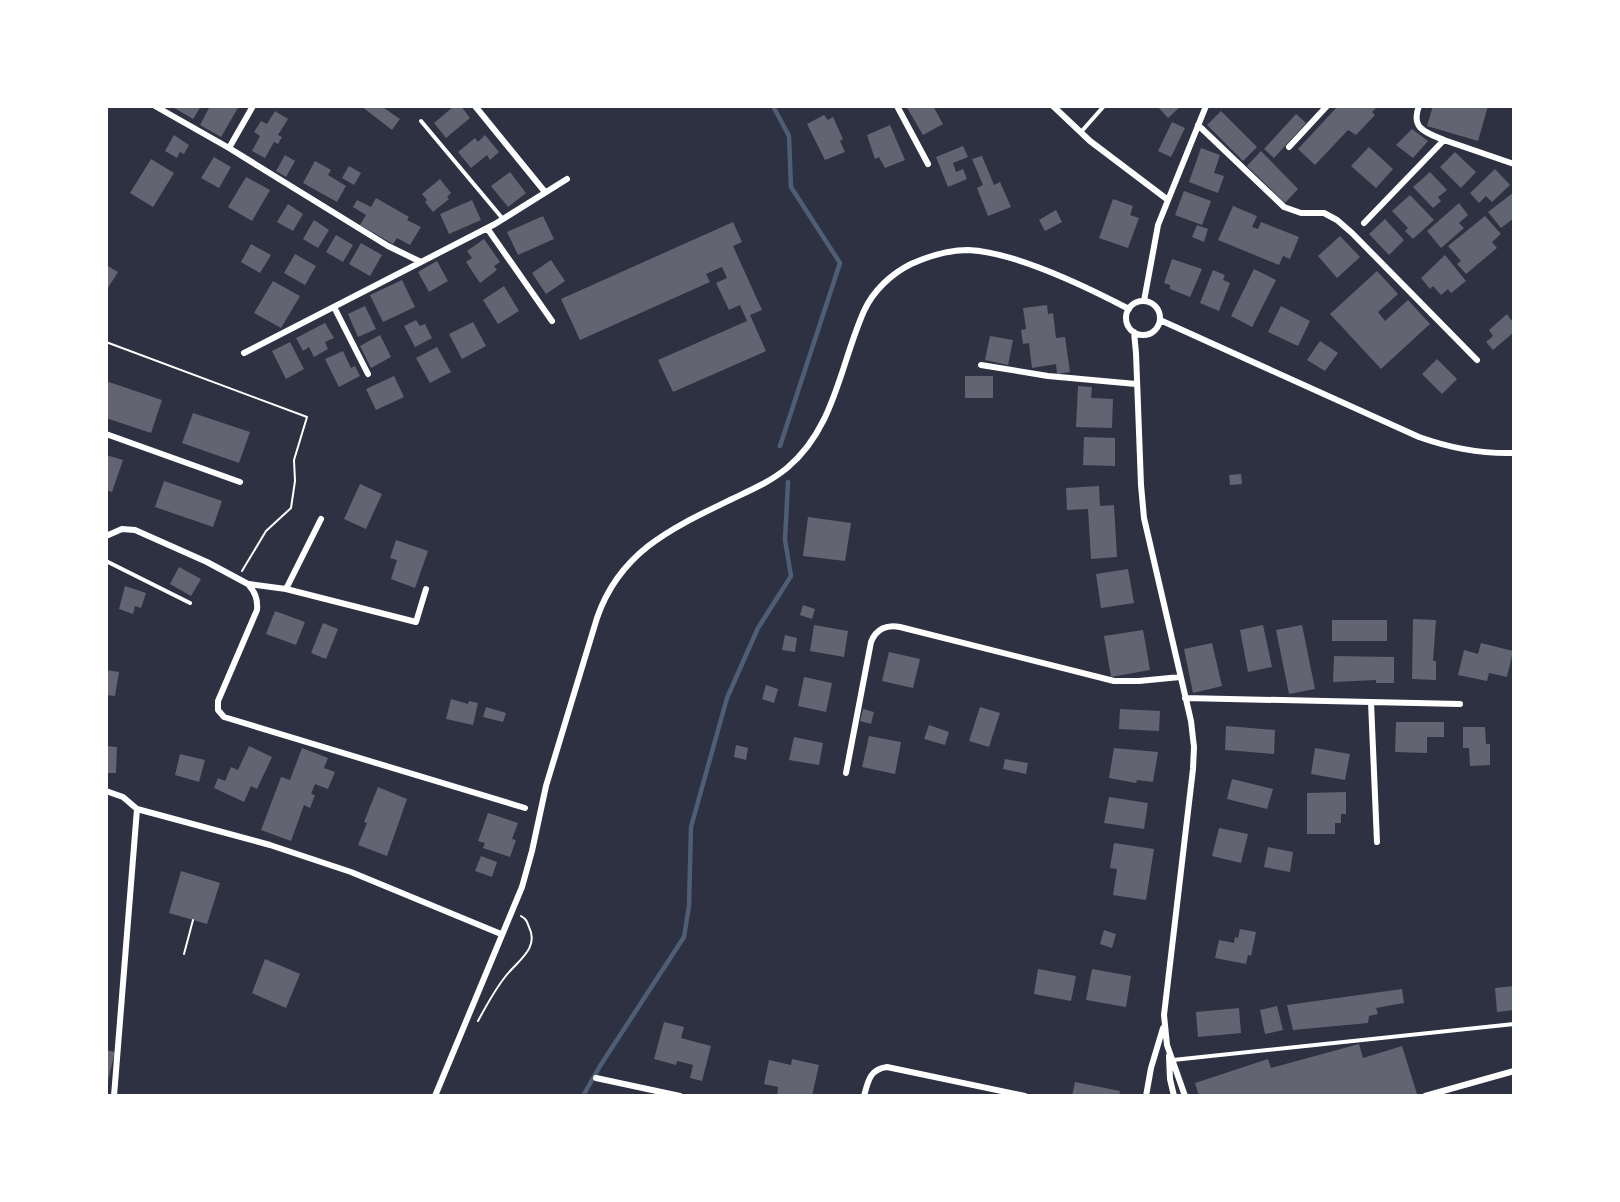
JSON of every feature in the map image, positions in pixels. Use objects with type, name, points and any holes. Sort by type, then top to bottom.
[{"type":"street","points":[[155,106],[229,148],[388,246],[422,262]]},
{"type":"street","points":[[229,148],[253,106]]},
{"type":"street","points":[[475,106],[545,192]]},
{"type":"street","points":[[897,106],[928,164]]},
{"type":"street","points":[[1053,106],[1113,160],[1168,200]]},
{"type":"street","points":[[1144,301],[1158,225],[1206,106]]},
{"type":"street","points":[[1289,147],[1326,106]]},
{"type":"street","points":[[1419,106],[1416,119],[1419,127],[1425,132],[1514,164]]},
{"type":"street","points":[[1198,125],[1284,207],[1301,213],[1324,213],[1344,226],[1477,360]]},
{"type":"street","points":[[1364,223],[1444,140]]},
{"type":"street","points":[[244,353],[487,228],[567,178]]},
{"type":"street","points":[[487,228],[552,321]]},
{"type":"street","points":[[435,1095],[526,875],[546,786],[597,618],[612,585],[634,557],[660,537],[689,520],[780,474],[801,454],[816,434],[828,411],[868,304],[878,290],[896,273],[924,258],[959,250],[995,254],[1040,268],[1129,309]]},
{"type":"street","points":[[1144,301],[1155,305],[1161,320],[1151,334],[1145,335],[1134,332],[1127,324],[1129,309],[1138,302],[1144,301]]},
{"type":"street","points":[[334,306],[368,374]]},
{"type":"street","points":[[1161,320],[1419,437],[1466,450],[1514,453]]},
{"type":"street","points":[[1134,332],[1143,510],[1192,729],[1194,763],[1165,999],[1164,1025],[1174,1095]]},
{"type":"street","points":[[981,365],[1048,376],[1136,384]]},
{"type":"street","points":[[106,434],[240,483]]},
{"type":"street","points":[[286,590],[321,519]]},
{"type":"street","points":[[106,536],[122,530],[135,530],[248,584],[286,590],[416,622],[426,589]]},
{"type":"street","points":[[248,584],[257,598],[257,610],[218,701],[218,710],[224,717],[525,808]]},
{"type":"street","points":[[846,773],[871,642],[875,634],[886,627],[900,627],[1104,679],[1139,681],[1180,677]]},
{"type":"street","points":[[1185,698],[1460,704]]},
{"type":"street","points":[[1371,702],[1377,842]]},
{"type":"street","points":[[106,791],[123,797],[137,809],[270,845],[351,872],[501,934]]},
{"type":"street","points":[[114,1095],[137,809]]},
{"type":"street","points":[[1146,1095],[1151,1068],[1164,1025]]},
{"type":"street","points":[[1169,1052],[1185,1095]]},
{"type":"street","points":[[864,1095],[871,1074],[885,1067],[1025,1095]]},
{"type":"street","points":[[1425,1095],[1514,1071]]},
{"type":"street","points":[[596,1078],[680,1095]]},
{"type":"lane","points":[[1081,132],[1104,106]]},
{"type":"lane","points":[[421,121],[503,219]]},
{"type":"lane","points":[[106,561],[190,603]]},
{"type":"lane","points":[[1172,1060],[1514,1024]]},
{"type":"path","points":[[106,342],[307,417],[294,460],[295,481],[291,508],[266,531],[237,578]]},
{"type":"path","points":[[478,1022],[491,996],[506,975],[524,957],[531,944],[532,932],[526,919],[511,912]]},
{"type":"path","points":[[184,954],[193,920]]},
{"type":"building","points":[[171,106],[201,106],[193,119]]},
{"type":"building","points":[[210,106],[239,106],[221,137],[200,125]]},
{"type":"building","points":[[361,106],[381,106],[400,119],[392,130]]},
{"type":"building","points":[[454,106],[461,106],[470,118],[446,138],[434,123]]},
{"type":"building","points":[[906,106],[933,106],[943,124],[923,135]]},
{"type":"building","points":[[1157,106],[1181,106],[1168,118]]},
{"type":"building","points":[[1338,106],[1378,106],[1372,112],[1375,115],[1356,135],[1348,130],[1315,165],[1298,149]]},
{"type":"building","points":[[1433,106],[1488,106],[1478,141],[1427,126]]},
{"type":"building","points":[[275,111],[288,119],[278,135],[282,137],[278,144],[274,142],[265,158],[252,151],[260,136],[254,132],[261,121],[267,124]]},
{"type":"building","points":[[1221,111],[1257,147],[1243,161],[1207,125]]},
{"type":"building","points":[[1296,114],[1306,123],[1274,158],[1264,149]]},
{"type":"building","points":[[824,115],[828,120],[833,117],[843,139],[840,141],[845,152],[825,160],[807,124]]},
{"type":"building","points":[[1172,122],[1185,128],[1171,157],[1158,151]]},
{"type":"building","points":[[890,125],[905,160],[885,168],[879,157],[875,159],[867,135]]},
{"type":"building","points":[[1412,129],[1428,141],[1413,158],[1396,145]]},
{"type":"building","points":[[174,135],[189,145],[184,154],[180,152],[177,158],[165,151]]},
{"type":"building","points":[[485,135],[499,152],[490,160],[487,155],[471,168],[458,152],[475,138],[478,142]]},
{"type":"building","points":[[963,146],[968,157],[953,163],[956,172],[963,169],[967,179],[948,187],[936,157]]},
{"type":"building","points":[[1369,147],[1393,169],[1376,188],[1351,166]]},
{"type":"building","points":[[1201,148],[1220,155],[1214,173],[1224,176],[1218,193],[1189,182]]},
{"type":"building","points":[[1261,151],[1298,189],[1285,203],[1247,166]]},
{"type":"building","points":[[1455,152],[1476,172],[1461,188],[1440,167]]},
{"type":"building","points":[[285,155],[295,161],[286,177],[276,171]]},
{"type":"building","points":[[982,156],[994,185],[1000,182],[1011,207],[988,216],[977,188],[983,185],[972,159]]},
{"type":"building","points":[[214,157],[231,167],[219,188],[201,178]]},
{"type":"building","points":[[151,159],[174,173],[153,207],[130,193]]},
{"type":"building","points":[[315,161],[331,170],[328,175],[346,186],[337,202],[303,183]]},
{"type":"building","points":[[349,166],[361,173],[354,185],[342,178]]},
{"type":"building","points":[[1495,169],[1510,185],[1492,202],[1486,196],[1479,203],[1470,193]]},
{"type":"building","points":[[510,172],[526,193],[508,207],[491,186]]},
{"type":"building","points":[[1430,172],[1447,190],[1438,197],[1441,201],[1433,208],[1413,187]]},
{"type":"building","points":[[246,177],[270,190],[252,221],[228,207]]},
{"type":"building","points":[[440,179],[451,193],[447,197],[449,199],[433,212],[422,194]]},
{"type":"building","points":[[1184,191],[1211,201],[1202,225],[1175,215]]},
{"type":"building","points":[[1514,192],[1514,218],[1501,228],[1488,212]]},
{"type":"building","points":[[1410,195],[1434,220],[1413,239],[1405,231],[1408,228],[1392,211]]},
{"type":"building","points":[[376,198],[409,217],[407,220],[421,227],[410,245],[397,238],[393,244],[360,225],[366,215],[353,207],[357,200],[371,207]]},
{"type":"building","points":[[1113,199],[1133,206],[1130,215],[1139,218],[1128,248],[1099,238]]},
{"type":"building","points":[[472,200],[481,220],[449,234],[440,214]]},
{"type":"building","points":[[1459,203],[1468,215],[1459,223],[1464,228],[1441,248],[1427,231]]},
{"type":"building","points":[[288,204],[303,214],[293,231],[277,222]]},
{"type":"building","points":[[1233,206],[1257,216],[1252,227],[1258,229],[1261,222],[1299,237],[1290,259],[1283,256],[1279,265],[1218,240]]},
{"type":"building","points":[[1056,210],[1062,222],[1045,231],[1039,220]]},
{"type":"building","points":[[543,216],[554,239],[518,255],[507,232]]},
{"type":"building","points":[[1485,216],[1501,234],[1492,242],[1497,248],[1466,274],[1457,264],[1461,261],[1448,246]]},
{"type":"building","points":[[1385,219],[1404,240],[1389,255],[1369,234]]},
{"type":"building","points":[[314,220],[329,230],[318,248],[303,239]]},
{"type":"building","points":[[733,222],[742,242],[733,246],[762,310],[750,315],[766,351],[673,392],[658,360],[747,321],[740,305],[729,310],[716,283],[727,278],[722,267],[706,274],[710,282],[580,340],[561,299]]},
{"type":"building","points":[[1197,225],[1208,229],[1204,242],[1192,237]]},
{"type":"building","points":[[336,235],[353,245],[343,262],[326,252]]},
{"type":"building","points":[[1340,236],[1360,257],[1337,278],[1318,256]]},
{"type":"building","points":[[484,239],[500,262],[494,266],[497,270],[480,283],[466,262],[472,258],[467,251]]},
{"type":"building","points":[[361,243],[382,255],[370,276],[349,264]]},
{"type":"building","points":[[251,244],[271,255],[260,273],[241,262]]},
{"type":"building","points":[[295,254],[316,266],[305,285],[284,273]]},
{"type":"building","points":[[1445,255],[1466,281],[1451,293],[1448,289],[1441,295],[1433,286],[1430,289],[1421,278]]},
{"type":"building","points":[[1172,259],[1202,269],[1190,297],[1170,289],[1170,285],[1164,283]]},
{"type":"building","points":[[551,260],[565,281],[546,294],[532,273]]},
{"type":"building","points":[[437,261],[448,281],[429,292],[418,272]]},
{"type":"building","points":[[106,265],[118,272],[106,291]]},
{"type":"building","points":[[1254,269],[1276,280],[1252,327],[1231,316]]},
{"type":"building","points":[[1213,270],[1225,275],[1223,280],[1230,283],[1219,311],[1200,303]]},
{"type":"building","points":[[1377,271],[1398,294],[1378,312],[1385,321],[1408,300],[1430,324],[1381,369],[1330,314]]},
{"type":"building","points":[[402,280],[415,307],[383,322],[370,295]]},
{"type":"building","points":[[273,281],[300,296],[281,328],[254,313]]},
{"type":"building","points":[[504,286],[519,311],[498,324],[483,300]]},
{"type":"building","points":[[1047,305],[1048,314],[1053,313],[1056,338],[1065,337],[1070,372],[1057,374],[1056,364],[1032,368],[1029,343],[1023,344],[1021,330],[1026,329],[1023,308]]},
{"type":"building","points":[[365,306],[376,329],[358,337],[348,314]]},
{"type":"building","points":[[1281,306],[1310,321],[1298,346],[1268,332]]},
{"type":"building","points":[[1507,314],[1511,320],[1514,318],[1514,332],[1493,350],[1486,342],[1493,336],[1489,330]]},
{"type":"building","points":[[416,320],[420,326],[425,324],[432,338],[415,347],[404,326]]},
{"type":"building","points":[[473,322],[486,346],[462,359],[449,334]]},
{"type":"building","points":[[325,323],[334,338],[325,342],[328,349],[314,357],[309,347],[303,351],[296,338]]},
{"type":"building","points":[[380,335],[391,357],[371,368],[360,346]]},
{"type":"building","points":[[990,336],[1013,340],[1008,365],[985,360]]},
{"type":"building","points":[[1320,341],[1338,353],[1325,371],[1307,360]]},
{"type":"building","points":[[290,342],[304,369],[286,379],[272,351]]},
{"type":"building","points":[[437,347],[451,372],[430,383],[416,358]]},
{"type":"building","points":[[343,351],[351,368],[355,366],[360,376],[339,387],[325,359]]},
{"type":"building","points":[[1437,359],[1457,379],[1442,394],[1422,374]]},
{"type":"building","points":[[394,376],[404,397],[376,410],[366,389]]},
{"type":"building","points":[[965,376],[993,376],[993,398],[965,398]]},
{"type":"building","points":[[106,381],[162,400],[151,433],[106,418]]},
{"type":"building","points":[[1078,386],[1092,387],[1091,398],[1113,399],[1112,428],[1076,427]]},
{"type":"building","points":[[193,413],[250,432],[239,463],[182,443]]},
{"type":"building","points":[[1084,437],[1115,438],[1115,466],[1083,465]]},
{"type":"building","points":[[106,455],[123,460],[112,492],[106,490]]},
{"type":"building","points":[[1241,474],[1242,484],[1230,485],[1229,475]]},
{"type":"building","points":[[164,481],[222,501],[213,527],[155,507]]},
{"type":"building","points":[[360,484],[382,494],[366,529],[344,519]]},
{"type":"building","points":[[1099,486],[1100,506],[1114,505],[1117,557],[1091,559],[1088,509],[1067,510],[1066,488]]},
{"type":"building","points":[[808,517],[851,523],[845,561],[803,556]]},
{"type":"building","points":[[396,540],[428,551],[415,588],[391,579],[397,560],[390,558]]},
{"type":"building","points":[[179,567],[201,579],[191,596],[170,584]]},
{"type":"building","points":[[1128,569],[1134,603],[1101,608],[1096,574]]},
{"type":"building","points":[[125,586],[146,593],[141,608],[135,606],[133,614],[119,609]]},
{"type":"building","points":[[803,605],[815,609],[812,619],[800,615]]},
{"type":"building","points":[[275,611],[305,622],[296,645],[266,634]]},
{"type":"building","points":[[1413,619],[1436,620],[1433,661],[1436,661],[1436,680],[1412,679]]},
{"type":"building","points":[[1332,620],[1387,620],[1387,641],[1332,641]]},
{"type":"building","points":[[323,623],[338,629],[326,659],[311,653]]},
{"type":"building","points":[[814,625],[848,631],[844,657],[810,651]]},
{"type":"building","points":[[1263,625],[1272,667],[1248,672],[1240,630]]},
{"type":"building","points":[[1302,625],[1315,689],[1289,694],[1276,630]]},
{"type":"building","points":[[1143,630],[1150,670],[1111,677],[1104,636]]},
{"type":"building","points":[[785,635],[797,638],[795,652],[782,650]]},
{"type":"building","points":[[1212,643],[1222,686],[1193,693],[1184,649]]},
{"type":"building","points":[[1481,643],[1513,651],[1507,677],[1489,673],[1487,681],[1458,675],[1464,650],[1478,654]]},
{"type":"building","points":[[889,652],[920,659],[913,688],[882,681]]},
{"type":"building","points":[[1334,656],[1394,657],[1394,683],[1376,683],[1376,680],[1333,682]]},
{"type":"building","points":[[106,670],[119,672],[115,696],[106,695]]},
{"type":"building","points":[[804,677],[832,683],[826,712],[798,706]]},
{"type":"building","points":[[766,685],[778,689],[774,703],[762,699]]},
{"type":"building","points":[[451,699],[468,704],[469,701],[478,703],[473,725],[446,719]]},
{"type":"building","points":[[486,707],[506,713],[503,722],[483,717]]},
{"type":"building","points":[[980,707],[1000,713],[989,747],[969,741]]},
{"type":"building","points":[[863,709],[874,712],[871,724],[860,721]]},
{"type":"building","points":[[1120,709],[1160,711],[1159,731],[1119,729]]},
{"type":"building","points":[[1396,722],[1444,722],[1444,737],[1427,737],[1427,753],[1395,752]]},
{"type":"building","points":[[929,725],[949,732],[945,745],[924,739]]},
{"type":"building","points":[[1226,726],[1275,730],[1274,754],[1225,750]]},
{"type":"building","points":[[1463,727],[1485,727],[1486,744],[1490,744],[1490,765],[1470,766],[1469,748],[1463,748]]},
{"type":"building","points":[[869,736],[901,742],[895,774],[862,767]]},
{"type":"building","points":[[794,737],[823,743],[819,765],[789,760]]},
{"type":"building","points":[[736,745],[748,748],[746,760],[734,757]]},
{"type":"building","points":[[106,746],[117,747],[116,773],[106,773]]},
{"type":"building","points":[[249,746],[272,757],[257,789],[251,786],[244,802],[214,788],[218,778],[225,781],[231,767],[238,770]]},
{"type":"building","points":[[302,748],[328,758],[324,768],[335,772],[328,789],[315,784],[311,794],[315,795],[310,808],[304,805],[291,841],[261,830],[281,777],[290,780]]},
{"type":"building","points":[[1114,748],[1158,752],[1153,782],[1137,780],[1136,783],[1109,778]]},
{"type":"building","points":[[1315,748],[1350,754],[1345,780],[1311,774]]},
{"type":"building","points":[[180,754],[205,760],[199,782],[175,775]]},
{"type":"building","points":[[1005,759],[1028,763],[1026,774],[1003,769]]},
{"type":"building","points":[[1232,779],[1273,789],[1267,809],[1227,799]]},
{"type":"building","points":[[378,787],[407,799],[387,856],[358,845],[367,823],[364,822]]},
{"type":"building","points":[[1346,792],[1346,814],[1341,814],[1341,823],[1335,823],[1335,834],[1307,834],[1307,793]]},
{"type":"building","points":[[1109,797],[1148,803],[1144,829],[1104,823]]},
{"type":"building","points":[[488,813],[518,823],[512,839],[516,840],[510,857],[483,848],[485,843],[478,841]]},
{"type":"building","points":[[1219,828],[1248,834],[1241,863],[1212,856]]},
{"type":"building","points":[[1114,843],[1154,849],[1146,900],[1113,895],[1117,869],[1110,868]]},
{"type":"building","points":[[1268,847],[1293,852],[1290,872],[1264,867]]},
{"type":"building","points":[[481,856],[497,862],[492,877],[475,871]]},
{"type":"building","points":[[181,871],[220,883],[207,924],[169,913]]},
{"type":"building","points":[[1240,929],[1256,932],[1251,956],[1248,955],[1246,964],[1215,958],[1219,940],[1234,943]]},
{"type":"building","points":[[1104,930],[1116,934],[1112,948],[1100,944]]},
{"type":"building","points":[[265,959],[300,974],[286,1008],[252,993]]},
{"type":"building","points":[[1038,969],[1076,976],[1071,1001],[1034,994]]},
{"type":"building","points":[[1092,969],[1131,976],[1126,1007],[1086,1000]]},
{"type":"building","points":[[1514,986],[1514,1010],[1497,1012],[1495,988]]},
{"type":"building","points":[[1402,989],[1404,1003],[1376,1008],[1378,1014],[1369,1016],[1368,1023],[1293,1030],[1287,1005]]},
{"type":"building","points":[[1277,1006],[1283,1030],[1265,1034],[1260,1010]]},
{"type":"building","points":[[1239,1008],[1241,1033],[1198,1037],[1196,1012]]},
{"type":"building","points":[[664,1022],[684,1027],[681,1038],[711,1046],[702,1081],[690,1078],[693,1065],[677,1061],[676,1065],[654,1059]]},
{"type":"building","points":[[1359,1044],[1363,1058],[1402,1046],[1417,1094],[1411,1096],[1199,1096],[1195,1083],[1268,1059],[1271,1068]]},
{"type":"building","points":[[106,1050],[115,1052],[107,1084],[106,1084]]},
{"type":"building","points":[[792,1059],[819,1065],[812,1096],[777,1096],[778,1087],[764,1084],[769,1060],[791,1065]]},
{"type":"building","points":[[1075,1082],[1120,1091],[1119,1096],[1072,1096]]},
{"type":"waterway","points":[[773,106],[789,136],[791,187],[840,263],[780,446]]},
{"type":"waterway","points":[[583,1096],[684,937],[689,906],[691,827],[727,698],[758,628],[791,576],[785,540],[788,482]]}]
